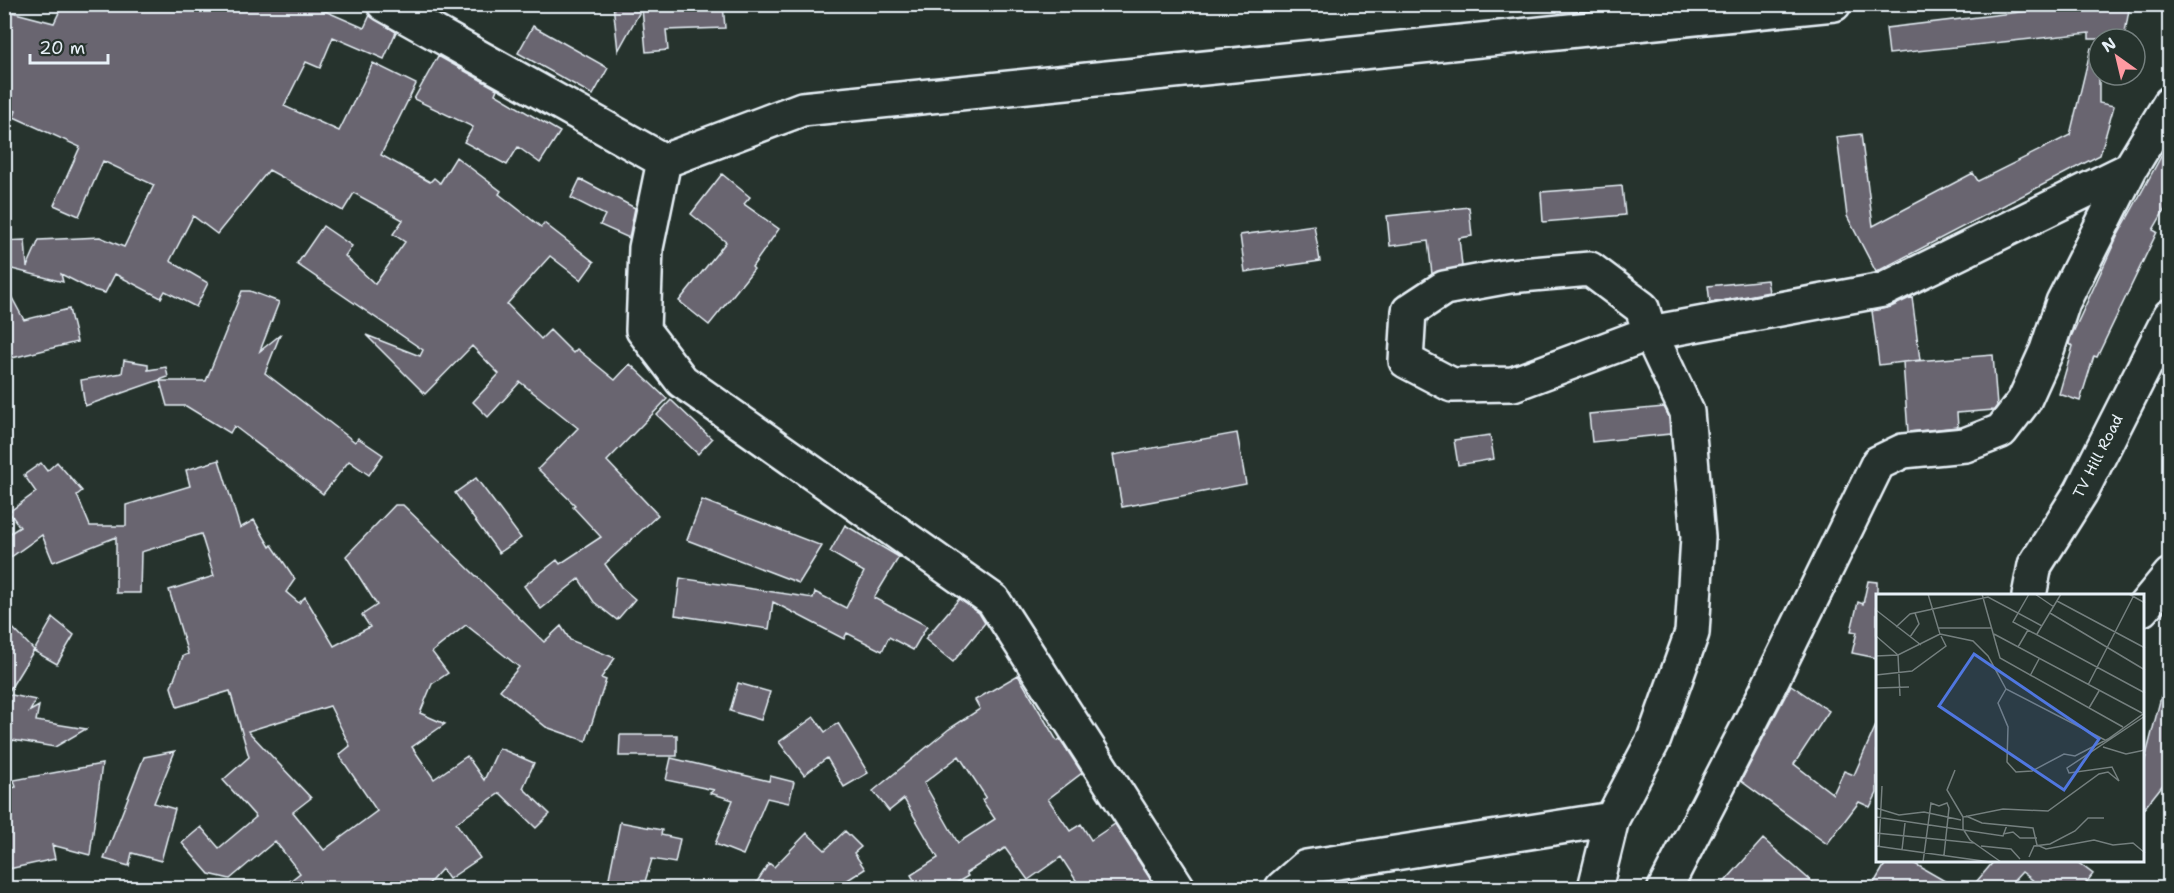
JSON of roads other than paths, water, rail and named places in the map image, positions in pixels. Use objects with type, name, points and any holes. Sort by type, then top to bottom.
[{"type":"street","points":[[384,4],[664,161],[802,109],[1834,4]]},
{"type":"street","points":[[1665,888],[1765,694],[1878,463],[1903,451],[1965,444],[2001,431],[2024,401],[2047,350],[2063,302],[2130,169],[2169,103]]},
{"type":"street","points":[[664,161],[646,248],[643,330],[682,381],[993,600],[1178,888]]},
{"type":"street","points":[[1595,888],[1612,819],[1654,739],[1692,633],[1698,537],[1687,412],[1650,333],[1642,308],[1590,269],[1510,276],[1444,288],[1409,311],[1406,361],[1452,385],[1513,384],[1650,333],[1883,290],[2130,169]]},
{"type":"street","name":"TV Hill Road","points":[[2029,594],[2035,565],[2081,492],[2169,316]]},
{"type":"street","points":[[2144,606],[2169,575]]},
{"type":"street","points":[[1282,888],[1306,867],[1612,819]]}]
